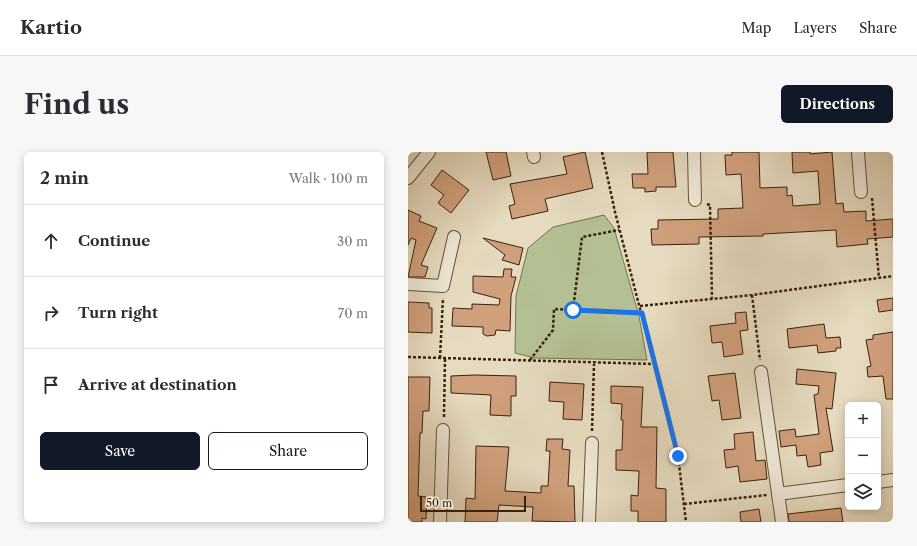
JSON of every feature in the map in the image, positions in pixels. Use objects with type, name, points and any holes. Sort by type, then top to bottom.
[{"type":"street","points":[[410,171],[429,152]]},
{"type":"street","points":[[694,152],[695,200]]},
{"type":"street","points":[[858,152],[861,192]]},
{"type":"street","points":[[408,284],[443,286],[454,237]]},
{"type":"street","points":[[761,372],[782,522]]},
{"type":"street","points":[[440,522],[444,430]]},
{"type":"street","points":[[590,522],[592,443]]},
{"type":"street","points":[[881,482],[893,480]]},
{"type":"street","points":[[778,494],[845,485]]},
{"type":"path","points":[[602,152],[620,230],[678,456],[686,522]]},
{"type":"path","points":[[861,192],[872,198],[879,278]]},
{"type":"path","points":[[695,200],[710,205],[712,298]]},
{"type":"path","points":[[573,310],[582,237],[620,230]]},
{"type":"path","points":[[640,306],[752,295],[893,276]]},
{"type":"path","points":[[440,358],[443,286]]},
{"type":"path","points":[[752,295],[761,372]]},
{"type":"path","points":[[529,360],[553,330],[554,309],[642,313]]},
{"type":"path","points":[[408,357],[529,360],[594,364],[654,364]]},
{"type":"path","points":[[444,430],[445,358]]},
{"type":"path","points":[[592,443],[594,364]]},
{"type":"path","points":[[684,504],[778,494]]},
{"type":"green space","points":[[604,215],[614,228],[639,316],[647,360],[535,358],[515,353],[516,296],[528,248],[553,227]]},
{"type":"building","points":[[486,152],[506,152],[511,176],[493,180]]},
{"type":"building","points":[[585,152],[593,188],[545,199],[548,211],[512,219],[509,206],[515,204],[510,184],[567,174],[563,157]]},
{"type":"building","points":[[647,152],[673,152],[676,187],[656,187],[656,191],[645,192],[645,188],[633,188],[632,174],[648,174]]},
{"type":"building","points":[[732,152],[759,152],[760,188],[787,187],[787,196],[792,195],[793,206],[820,204],[818,171],[793,173],[792,152],[810,152],[810,154],[832,152],[836,204],[843,203],[844,212],[866,211],[866,221],[893,219],[893,237],[867,239],[868,244],[837,247],[836,230],[763,234],[763,236],[699,237],[699,244],[652,245],[651,229],[658,229],[658,220],[718,219],[718,209],[743,208],[741,174],[726,175],[725,155],[732,155]]},
{"type":"building","points":[[442,170],[469,190],[451,213],[438,203],[444,195],[431,185]]},
{"type":"building","points":[[408,210],[421,216],[419,221],[437,228],[421,265],[428,267],[425,277],[408,277],[416,240],[411,238],[408,245]]},
{"type":"building","points":[[483,238],[523,248],[519,265],[502,260],[505,255]]},
{"type":"building","points":[[504,269],[512,269],[511,277],[516,277],[511,296],[510,331],[496,330],[495,335],[487,336],[483,334],[483,327],[452,326],[453,308],[472,309],[472,304],[499,305],[500,299],[473,292],[473,276],[503,277]]},
{"type":"building","points":[[893,298],[893,310],[879,312],[877,300]]},
{"type":"building","points":[[408,302],[429,303],[429,308],[432,308],[432,333],[408,332]]},
{"type":"building","points":[[746,312],[748,330],[740,331],[743,354],[724,357],[722,342],[712,343],[710,326],[736,323],[735,313]]},
{"type":"building","points":[[824,324],[826,338],[840,337],[841,348],[836,348],[836,351],[818,353],[817,345],[789,348],[787,329]]},
{"type":"building","points":[[893,332],[893,399],[886,399],[883,376],[868,377],[867,367],[871,366],[866,340],[873,339],[873,335]]},
{"type":"building","points":[[797,369],[836,373],[832,409],[826,408],[833,451],[820,453],[821,465],[808,467],[806,455],[797,456],[796,445],[781,447],[779,431],[795,429],[796,437],[819,434],[814,395],[818,394],[819,386],[796,384]]},
{"type":"building","points":[[735,373],[741,418],[722,420],[719,400],[712,401],[708,376]]},
{"type":"building","points":[[451,376],[516,376],[516,396],[511,396],[511,416],[490,415],[491,395],[451,393]]},
{"type":"building","points":[[408,377],[430,377],[429,411],[423,411],[422,433],[420,433],[418,496],[427,497],[426,519],[422,518],[422,522],[408,522]]},
{"type":"building","points":[[550,382],[584,384],[582,420],[563,419],[564,402],[549,401]]},
{"type":"building","points":[[611,386],[643,387],[641,427],[657,427],[656,488],[666,489],[666,522],[638,522],[638,511],[631,511],[631,495],[638,496],[639,471],[616,470],[616,450],[622,450],[623,420],[621,420],[622,404],[611,403]]},
{"type":"building","points":[[753,432],[756,461],[765,460],[767,479],[740,482],[738,466],[726,468],[724,450],[735,449],[734,434]]},
{"type":"building","points":[[547,439],[563,439],[562,449],[570,450],[568,486],[574,486],[575,522],[532,521],[533,507],[499,505],[497,522],[465,522],[466,498],[475,499],[476,446],[509,447],[505,491],[541,493],[541,486],[548,486],[550,451],[546,451]]},
{"type":"building","points":[[841,508],[843,522],[789,522],[788,514]]},
{"type":"building","points":[[759,509],[761,522],[741,522],[740,512]]},
{"type":"route","points":[[573,310],[642,313],[678,456]]}]
